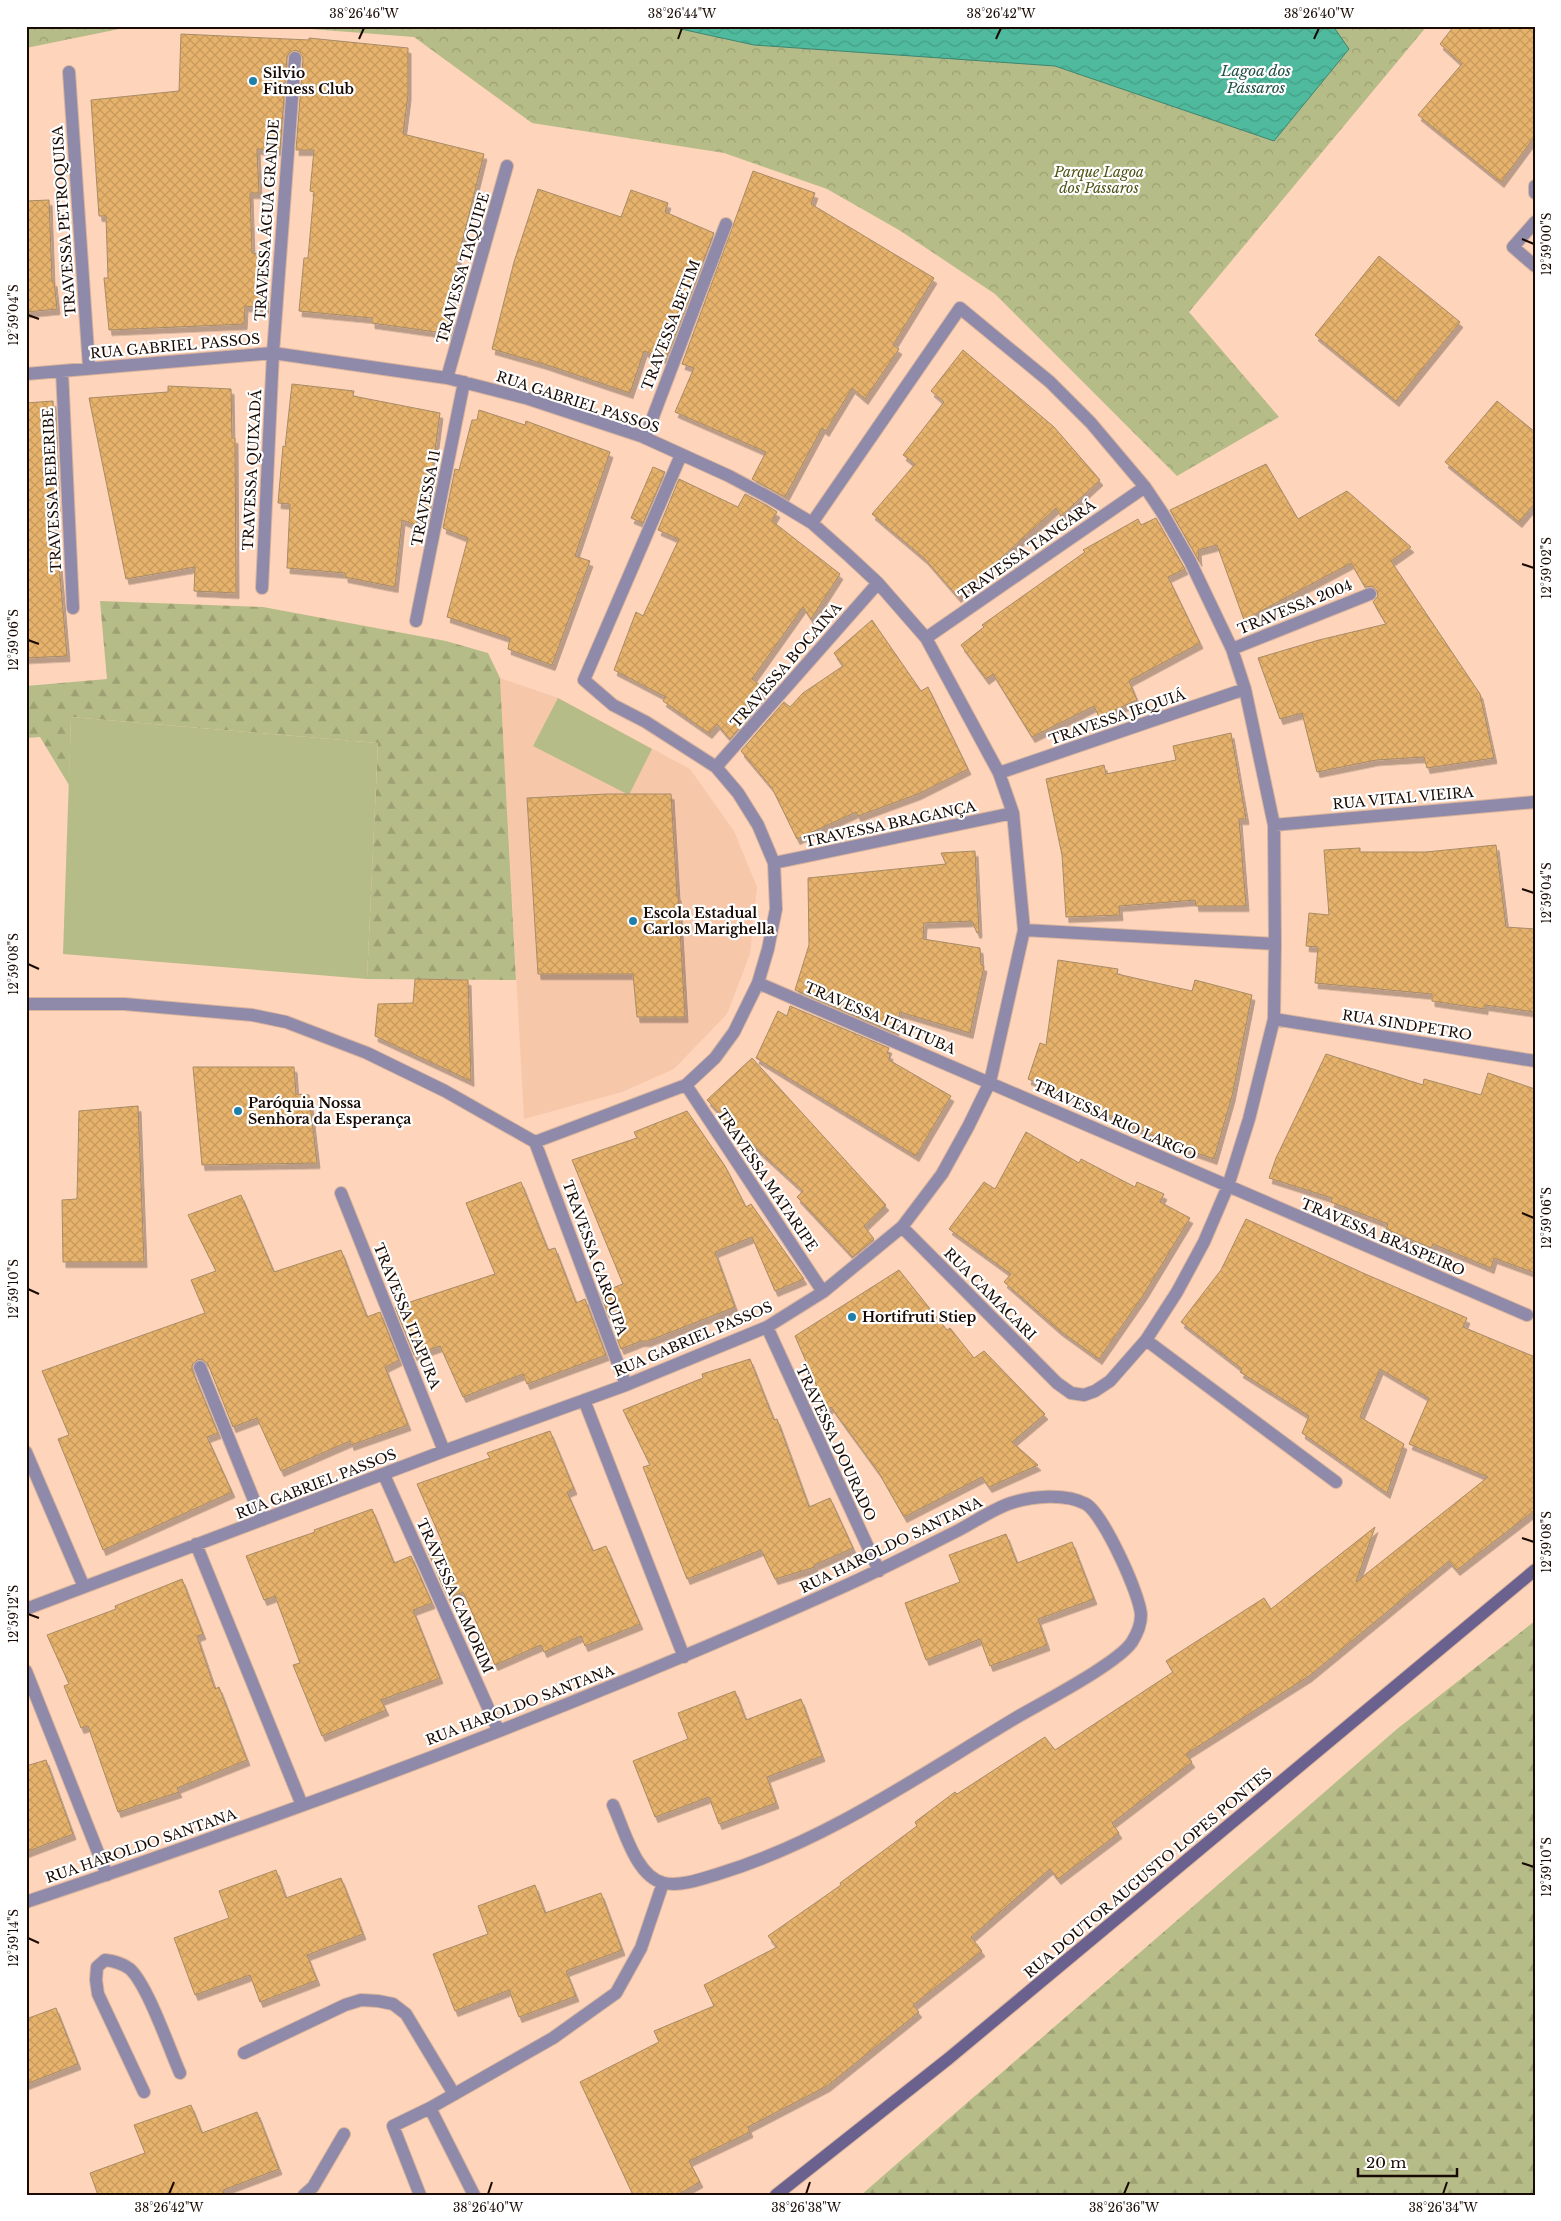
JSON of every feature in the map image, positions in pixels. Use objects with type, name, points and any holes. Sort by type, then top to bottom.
[{"type":"street","name":"TRAVESSA ÁGUA GRANDE","points":[[272,353],[295,58]]},
{"type":"street","name":"TRAVESSA PETROQUISA","points":[[69,72],[89,367]]},
{"type":"street","name":"TRAVESSA TAQUIPE","points":[[448,378],[507,166]]},
{"type":"street","points":[[1535,186],[1535,193]]},
{"type":"street","points":[[1535,222],[1513,247],[1535,266]]},
{"type":"street","name":"TRAVESSA BETIM","points":[[645,438],[726,224]]},
{"type":"street","name":"RUA CAMACARI","points":[[812,523],[960,308],[1050,382],[1091,423],[1145,487],[1190,560],[1232,649],[1244,690],[1274,825],[1274,1018],[1249,1119],[1228,1186],[1204,1242],[1177,1292],[1146,1340],[1110,1381],[1095,1391],[1084,1395],[1071,1393],[1057,1382],[902,1227]]},
{"type":"street","name":"RUA GABRIEL PASSOS","points":[[26,374],[89,367],[272,353],[448,378],[529,399],[645,438],[737,481],[812,523],[878,583],[926,638],[999,773],[1013,813],[1024,930],[990,1082],[942,1174],[902,1227],[823,1292],[767,1327],[626,1385],[444,1451],[26,1609]]},
{"type":"street","name":"TRAVESSA QUIXADÁ","points":[[262,588],[272,353]]},
{"type":"street","name":"TRAVESSA BEBERIBE","points":[[62,371],[72,608]]},
{"type":"street","name":"TRAVESSA 11","points":[[416,621],[464,382]]},
{"type":"street","points":[[26,1004],[124,1004],[252,1015],[286,1022],[367,1053],[445,1092],[536,1142],[686,1085],[715,1058],[734,1032],[758,983],[768,949],[776,909],[774,863],[758,825],[738,793],[716,767],[646,722],[613,705],[584,680],[681,455]]},
{"type":"street","name":"TRAVESSA TANGARÁ","points":[[926,638],[1145,487]]},
{"type":"street","name":"TRAVESSA BOCAINA","points":[[716,767],[878,583]]},
{"type":"street","name":"TRAVESSA 2004","points":[[1232,649],[1370,594]]},
{"type":"street","name":"TRAVESSA JEQUIÁ","points":[[999,773],[1244,690]]},
{"type":"street","name":"RUA VITAL VIEIRA","points":[[1274,825],[1535,802]]},
{"type":"street","name":"TRAVESSA BRAGANÇA","points":[[774,863],[1013,813]]},
{"type":"street","points":[[1024,930],[1275,944]]},
{"type":"street","name":"TRAVESSA ITAITUBA","points":[[758,983],[990,1082]]},
{"type":"street","name":"RUA SINDPETRO","points":[[1274,1018],[1535,1061]]},
{"type":"street","name":"TRAVESSA RIO LARGO","points":[[990,1082],[1228,1186]]},
{"type":"street","name":"TRAVESSA MATARIPE","points":[[686,1085],[823,1292]]},
{"type":"street","name":"TRAVESSA GAROUPA","points":[[536,1142],[626,1385]]},
{"type":"street","name":"TRAVESSA BRASPEIRO","points":[[1228,1186],[1526,1315]]},
{"type":"street","name":"TRAVESSA ITAPURA","points":[[341,1192],[444,1451]]},
{"type":"street","name":"TRAVESSA DOURADO","points":[[767,1327],[878,1571]]},
{"type":"street","points":[[1146,1340],[1336,1482]]},
{"type":"street","points":[[200,1367],[262,1520]]},
{"type":"street","points":[[584,1400],[684,1656]]},
{"type":"street","points":[[26,1452],[84,1587]]},
{"type":"street","name":"TRAVESSA CAMORIM","points":[[384,1475],[498,1730]]},
{"type":"street","name":"RUA HAROLDO SANTANA","points":[[26,1902],[302,1805],[684,1656],[878,1571],[1012,1502],[1044,1497],[1064,1497],[1083,1502],[1098,1513],[1139,1600],[1141,1616],[1139,1626],[1130,1645],[1124,1651],[1071,1685],[819,1833],[746,1865],[695,1881],[663,1883]]},
{"type":"street","points":[[196,1544],[302,1805]]},
{"type":"street","name":"RUA DOUTOR AUGUSTO LOPES PONTES","points":[[776,2195],[948,2058],[1535,1570]]},
{"type":"street","points":[[26,1671],[107,1875]]},
{"type":"street","points":[[420,2195],[393,2126],[430,2108],[553,2038],[616,1993],[641,1948],[663,1883],[648,1876],[639,1864],[613,1806]]},
{"type":"street","points":[[144,2092],[98,1994],[97,1967],[105,1960],[116,1961],[129,1968],[140,1982],[180,2073]]},
{"type":"street","points":[[244,2053],[345,2005],[361,2000],[378,2000],[393,2004],[406,2014],[454,2094]]},
{"type":"street","points":[[430,2108],[474,2195]]},
{"type":"street","points":[[304,2195],[313,2186],[344,2134]]},
{"type":"shaded area","name":"Escola Estadual Carlos Marighella","points":[[500,678],[558,698],[690,769],[734,831],[757,887],[750,954],[727,1014],[674,1069],[622,1092],[524,1119]]},
{"type":"green space","points":[[26,26],[134,26],[26,48]]},
{"type":"green space","name":"Parque Lagoa dos Pássaros","points":[[272,26],[1427,26],[1189,312],[1279,417],[1177,476],[995,294],[899,230],[827,189],[724,153],[532,123],[414,37]]},
{"type":"green space","points":[[100,601],[263,607],[446,641],[488,653],[500,678],[516,980],[367,979],[378,743],[71,717],[69,785],[40,737],[26,738],[26,686],[107,679]]},
{"type":"green space","points":[[558,698],[652,749],[629,795],[533,746]]},
{"type":"green space","points":[[71,717],[378,743],[367,979],[63,954]]},
{"type":"green space","points":[[1535,1621],[1535,2195],[861,2195],[1397,1729]]},
{"type":"water","name":"Lagoa dos Pássaros","points":[[667,26],[1333,26],[1349,49],[1274,141],[1055,66],[754,45]]},
{"type":"building","points":[[1454,26],[1535,26],[1535,136],[1501,182],[1418,115],[1462,64],[1440,44]]},
{"type":"building","points":[[181,34],[309,40],[309,38],[408,48],[408,95],[403,134],[484,154],[451,287],[455,287],[450,334],[372,323],[372,318],[299,311],[304,258],[308,258],[314,192],[310,191],[314,150],[296,150],[303,59],[300,52],[295,50],[289,53],[287,57],[280,150],[257,149],[259,193],[250,193],[252,253],[263,254],[266,308],[245,306],[244,324],[109,330],[104,278],[108,278],[106,216],[99,216],[91,100],[179,91]]},
{"type":"building","points":[[753,171],[815,193],[811,204],[934,278],[893,345],[899,349],[865,399],[852,388],[826,431],[822,428],[785,497],[752,479],[766,452],[675,412],[694,368],[682,364]]},
{"type":"building","points":[[538,189],[621,217],[631,190],[668,203],[665,212],[714,233],[666,359],[644,351],[630,393],[544,364],[492,349],[514,262]]},
{"type":"building","points":[[49,200],[52,281],[54,281],[57,309],[26,312],[26,201]]},
{"type":"building","points":[[1379,256],[1460,322],[1396,401],[1315,335]]},
{"type":"building","points":[[963,350],[1054,427],[1100,480],[1061,516],[1056,508],[958,597],[925,559],[872,514],[915,464],[903,455],[944,402],[931,391]]},
{"type":"building","points":[[292,384],[354,391],[353,396],[440,413],[433,465],[439,466],[428,522],[418,518],[416,525],[402,520],[395,587],[345,577],[345,573],[287,568],[290,504],[278,503],[283,446],[285,447]]},
{"type":"building","points":[[168,386],[231,389],[232,438],[235,438],[236,593],[194,591],[195,567],[126,579],[89,398],[168,392]]},
{"type":"building","points":[[53,401],[57,506],[54,507],[67,656],[26,658],[26,403]]},
{"type":"building","points":[[1497,401],[1535,432],[1535,503],[1519,522],[1445,462]]},
{"type":"building","points":[[479,410],[525,425],[526,421],[610,452],[575,556],[590,561],[552,665],[508,649],[510,638],[447,617],[468,538],[443,528],[455,469],[459,470],[472,420],[477,420]]},
{"type":"building","points":[[1266,464],[1298,519],[1347,491],[1411,547],[1391,561],[1480,694],[1494,758],[1427,768],[1424,757],[1376,760],[1317,772],[1302,713],[1280,719],[1258,658],[1319,640],[1386,624],[1373,602],[1378,596],[1377,591],[1372,586],[1365,587],[1351,563],[1244,620],[1217,545],[1198,550],[1199,561],[1170,510]]},
{"type":"building","points":[[653,467],[665,472],[643,523],[631,518]]},
{"type":"building","points":[[679,479],[738,507],[745,494],[768,506],[777,512],[772,521],[840,574],[811,619],[803,607],[752,679],[765,689],[730,739],[717,724],[709,733],[663,701],[666,697],[614,670],[636,612],[643,616],[679,539],[658,530]]},
{"type":"building","points":[[1156,518],[1185,569],[1168,577],[1200,643],[1129,681],[1137,700],[1099,717],[1094,706],[1032,737],[993,674],[986,679],[961,645],[984,627],[982,625],[1085,552],[1083,550],[1138,519],[1141,525]]},
{"type":"building","points":[[872,620],[921,691],[928,687],[968,769],[918,794],[858,816],[856,812],[797,839],[772,788],[741,751],[784,702],[790,707],[803,693],[843,666],[834,653]]},
{"type":"building","points":[[1231,733],[1246,819],[1239,819],[1246,906],[1196,906],[1195,900],[1119,906],[1120,915],[1066,917],[1062,855],[1046,779],[1104,765],[1106,774],[1176,760],[1173,746]]},
{"type":"building","points":[[607,794],[671,794],[685,1017],[637,1017],[633,974],[538,974],[527,798]]},
{"type":"building","points":[[1496,845],[1506,927],[1535,929],[1535,1012],[1485,1005],[1485,1009],[1432,1001],[1432,994],[1315,983],[1318,947],[1306,946],[1309,913],[1329,915],[1324,850],[1360,848],[1360,852],[1426,852]]},
{"type":"building","points":[[975,851],[979,932],[977,933],[972,921],[924,923],[923,939],[980,948],[981,965],[984,966],[970,1033],[900,1012],[895,1033],[795,990],[809,945],[808,878],[946,864],[941,853]]},
{"type":"building","points":[[1058,960],[1118,969],[1117,974],[1192,991],[1195,980],[1252,995],[1232,1096],[1214,1159],[1158,1139],[1097,1108],[1028,1079],[1040,1043],[1046,1045]]},
{"type":"building","points":[[415,979],[468,980],[471,1081],[375,1036],[378,1004],[413,1003]]},
{"type":"building","points":[[790,1006],[889,1048],[887,1053],[890,1054],[889,1060],[951,1096],[916,1156],[756,1058],[778,1011],[787,1016]]},
{"type":"building","points":[[1326,1054],[1423,1085],[1424,1079],[1481,1095],[1488,1073],[1535,1089],[1535,1273],[1494,1258],[1491,1268],[1433,1244],[1431,1248],[1386,1229],[1388,1224],[1331,1202],[1332,1198],[1269,1178],[1276,1158]]},
{"type":"building","points":[[752,1058],[886,1205],[864,1226],[874,1239],[853,1257],[797,1197],[803,1191],[729,1123],[707,1100]]},
{"type":"building","points":[[193,1067],[294,1067],[296,1094],[309,1095],[317,1163],[202,1165]]},
{"type":"building","points":[[138,1106],[144,1262],[63,1262],[62,1200],[77,1199],[79,1111]]},
{"type":"building","points":[[687,1111],[725,1166],[746,1207],[751,1204],[804,1279],[775,1291],[752,1237],[715,1252],[735,1307],[648,1341],[641,1341],[621,1349],[600,1293],[623,1284],[572,1160],[637,1138],[634,1132]]},
{"type":"building","points":[[1026,1132],[1079,1163],[1081,1159],[1135,1187],[1137,1182],[1164,1194],[1160,1202],[1190,1218],[1144,1294],[1099,1359],[1059,1330],[1004,1282],[1011,1274],[949,1229],[984,1182],[995,1189]]},
{"type":"building","points":[[521,1182],[548,1250],[555,1248],[576,1303],[585,1299],[606,1355],[527,1384],[523,1374],[463,1397],[440,1346],[414,1355],[395,1307],[495,1274],[466,1203]]},
{"type":"building","points":[[241,1195],[274,1272],[341,1250],[367,1317],[380,1312],[399,1360],[385,1367],[408,1425],[351,1445],[350,1441],[281,1471],[257,1418],[233,1427],[208,1364],[202,1359],[197,1360],[192,1365],[192,1370],[218,1433],[207,1437],[232,1492],[103,1550],[58,1439],[69,1435],[42,1371],[205,1313],[191,1280],[216,1271],[188,1215]]},
{"type":"building","points":[[1246,1219],[1467,1318],[1463,1327],[1535,1357],[1535,1510],[1457,1570],[1449,1561],[1309,1676],[1186,1754],[1192,1762],[1112,1823],[1119,1833],[1058,1879],[1050,1869],[971,1937],[982,1951],[913,2005],[919,2012],[827,2086],[748,2127],[750,2132],[689,2161],[700,2182],[677,2195],[633,2195],[580,2082],[659,2042],[654,2031],[714,2006],[704,1985],[777,1947],[768,1936],[841,1885],[840,1883],[917,1826],[915,1822],[955,1792],[957,1794],[1045,1737],[1055,1750],[1173,1672],[1166,1661],[1264,1598],[1271,1609],[1375,1527],[1356,1582],[1488,1477],[1409,1444],[1429,1398],[1380,1369],[1360,1417],[1404,1444],[1387,1493],[1302,1433],[1309,1416],[1240,1372],[1242,1369],[1181,1322],[1221,1270]]},
{"type":"building","points":[[899,1270],[947,1330],[950,1328],[974,1358],[984,1351],[1045,1414],[1012,1442],[1038,1465],[989,1487],[982,1477],[904,1517],[879,1473],[831,1407],[827,1410],[795,1336]]},
{"type":"building","points":[[750,1359],[774,1420],[777,1419],[809,1507],[830,1498],[853,1548],[814,1565],[815,1567],[775,1579],[761,1550],[687,1579],[643,1467],[650,1465],[623,1410],[703,1378],[702,1374]]},
{"type":"building","points":[[550,1431],[574,1489],[567,1492],[593,1551],[606,1546],[640,1624],[585,1646],[581,1636],[544,1652],[541,1645],[495,1665],[463,1592],[448,1598],[427,1550],[443,1544],[417,1484],[490,1458],[487,1453]]},
{"type":"building","points":[[372,1509],[394,1563],[411,1556],[432,1603],[413,1610],[440,1678],[381,1700],[386,1710],[322,1736],[293,1665],[300,1663],[275,1596],[264,1600],[246,1556],[315,1532],[314,1530]]},
{"type":"building","points":[[1006,1534],[1017,1563],[1072,1542],[1094,1599],[1038,1619],[1047,1645],[990,1666],[980,1639],[926,1660],[905,1603],[960,1582],[949,1555]]},
{"type":"building","points":[[182,1579],[203,1634],[197,1636],[215,1689],[219,1687],[247,1760],[177,1788],[179,1792],[118,1812],[88,1726],[81,1728],[64,1686],[69,1684],[47,1635],[116,1609],[115,1606]]},
{"type":"building","points":[[735,1691],[746,1720],[801,1699],[822,1756],[767,1777],[776,1803],[719,1824],[709,1797],[655,1817],[633,1761],[688,1739],[678,1713]]},
{"type":"building","points":[[46,1760],[73,1834],[26,1852],[26,1766]]},
{"type":"building","points":[[276,1870],[286,1898],[341,1878],[363,1934],[307,1955],[317,1980],[260,2002],[250,1975],[195,1995],[174,1938],[229,1918],[219,1891]]},
{"type":"building","points":[[535,1885],[545,1913],[601,1893],[622,1950],[566,1971],[576,1996],[519,2017],[509,1990],[455,2011],[433,1954],[488,1934],[478,1906]]},
{"type":"building","points":[[56,2008],[78,2064],[26,2084],[26,2019]]},
{"type":"building","points":[[191,2105],[202,2133],[257,2112],[279,2169],[223,2190],[224,2195],[98,2195],[90,2173],[145,2153],[134,2125]]},
{"type":"place","name":"Silvio Fitness Club","points":[[253,81]]},
{"type":"place","name":"Escola Estadual Carlos Marighella","points":[[633,921]]},
{"type":"place","name":"Paróquia Nossa Senhora da Esperança","points":[[238,1111]]},
{"type":"place","name":"Hortifruti Stiep","points":[[852,1317]]}]
